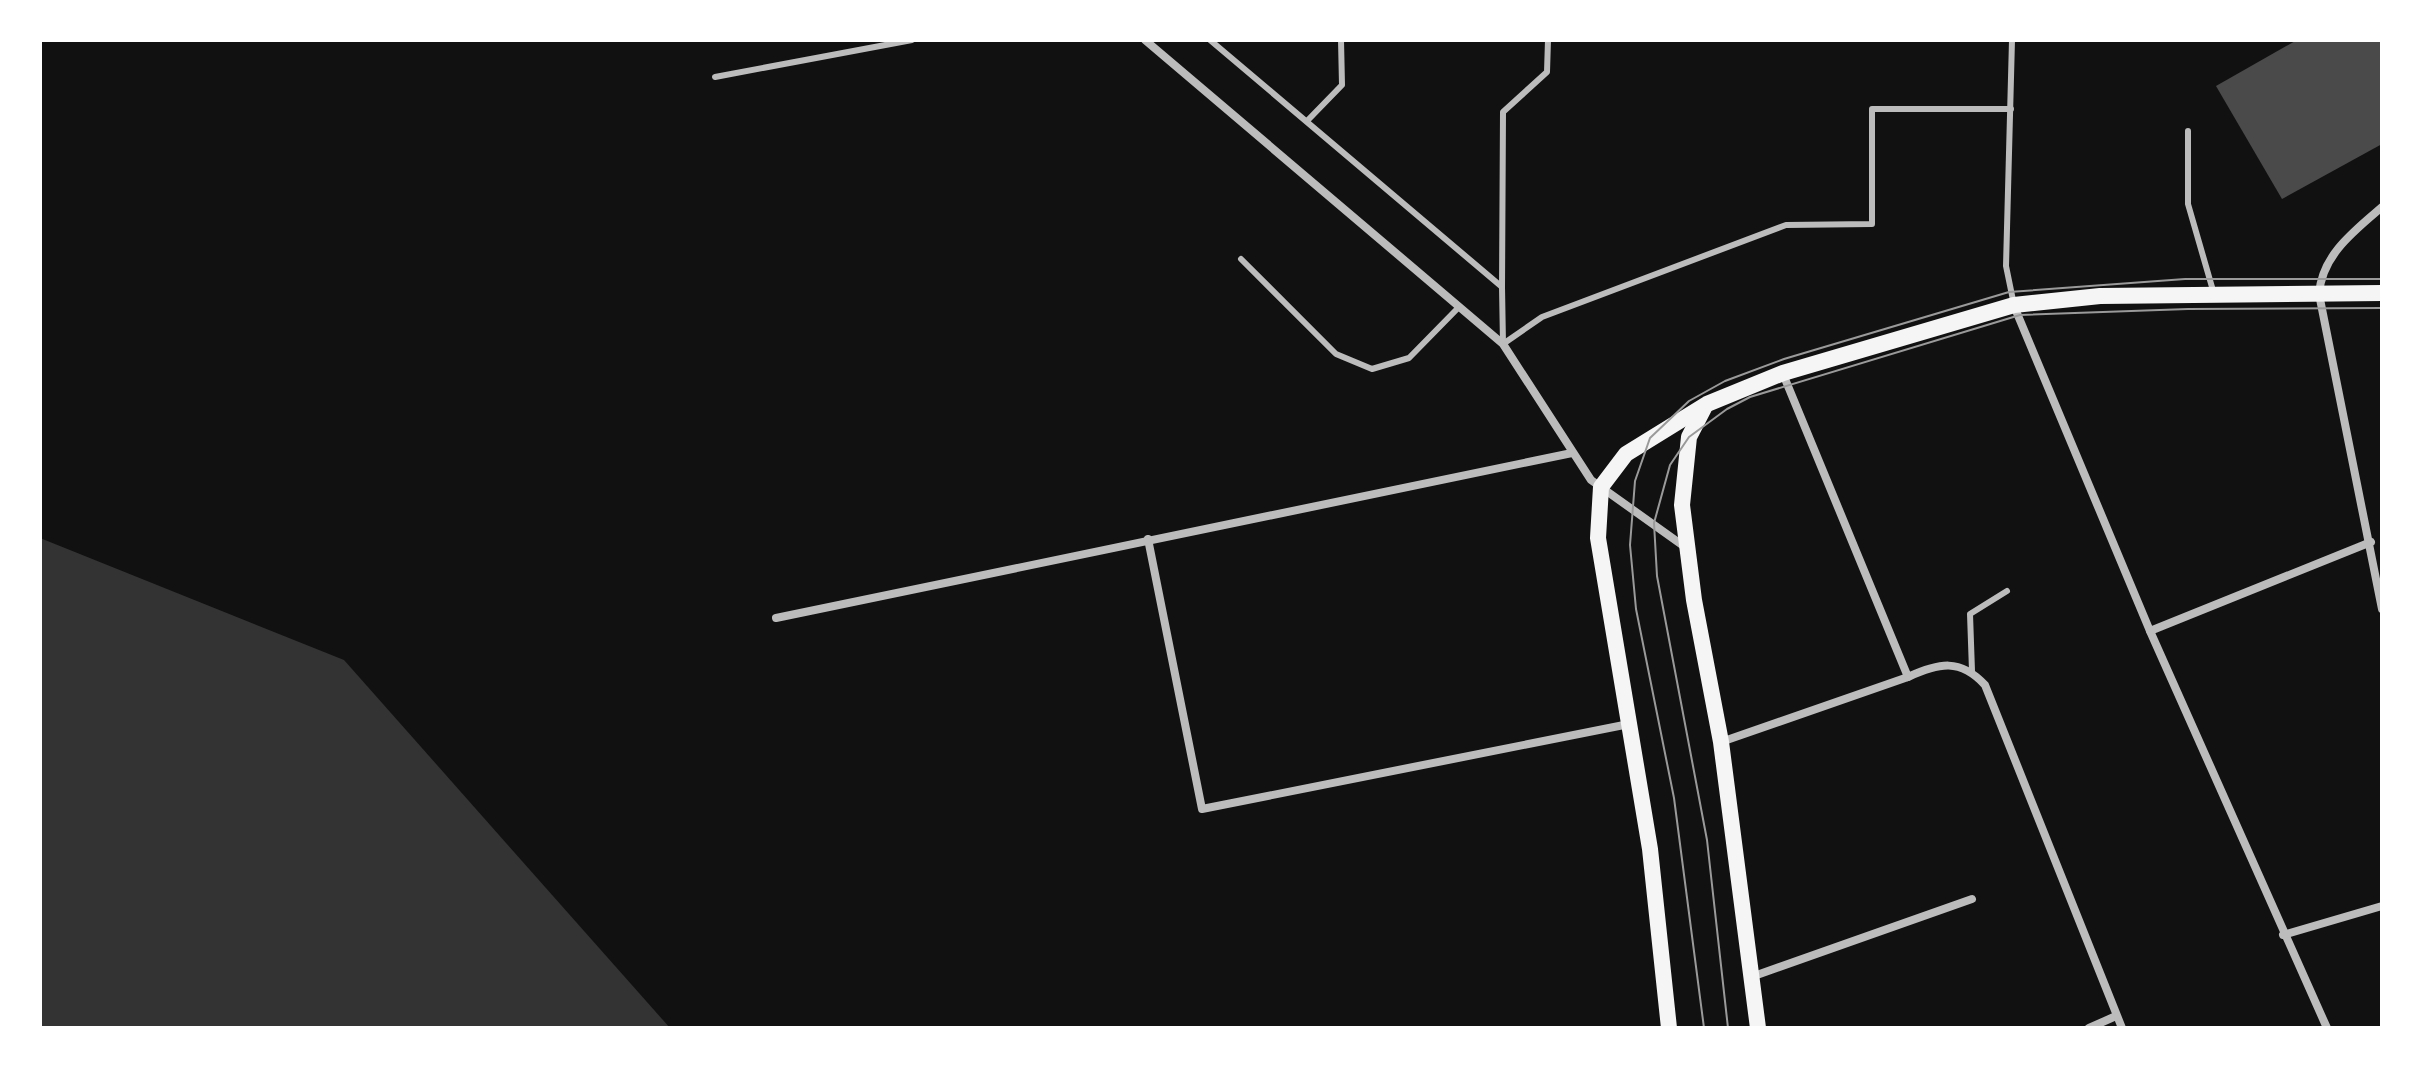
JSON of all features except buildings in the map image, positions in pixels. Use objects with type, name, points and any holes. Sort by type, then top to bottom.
[{"type":"main road","points":[[1669,1028],[1650,849],[1598,538],[1601,487],[1626,454],[1707,404],[1783,373],[2014,305],[2100,296],[2382,293]]},
{"type":"main road","points":[[1707,404],[1689,437],[1682,481],[1687,549],[1721,742],[1754,976],[1758,1028]]},
{"type":"street","points":[[1145,40],[1503,344],[1591,480],[1687,549]]},
{"type":"street","points":[[2382,207],[2352,232],[2331,256],[2320,279],[2319,294],[2382,609]]},
{"type":"street","points":[[2014,305],[2150,631],[2327,1028]]},
{"type":"street","points":[[1783,373],[1908,677]]},
{"type":"street","points":[[776,618],[1572,453]]},
{"type":"street","points":[[1148,539],[1202,809],[1630,724]]},
{"type":"street","points":[[2150,631],[2371,542]]},
{"type":"street","points":[[1721,742],[1931,667],[1956,665],[1972,671],[1985,685],[2122,1028]]},
{"type":"street","points":[[1754,976],[1972,899]]},
{"type":"street","points":[[2283,935],[2382,906]]},
{"type":"street","points":[[2089,1028],[2116,1016]]},
{"type":"lane","points":[[715,77],[912,40]]},
{"type":"lane","points":[[1210,40],[1502,287]]},
{"type":"lane","points":[[1308,120],[1342,85],[1341,40]]},
{"type":"lane","points":[[1503,344],[1503,112],[1547,72],[1548,40]]},
{"type":"lane","points":[[2012,40],[2006,266],[2014,305]]},
{"type":"lane","points":[[1503,344],[1542,317],[1786,225],[1872,224],[1872,109],[2011,109]]},
{"type":"lane","points":[[2188,131],[2188,204],[2214,294]]},
{"type":"lane","points":[[1241,259],[1336,354],[1372,369],[1409,358],[1459,307]]},
{"type":"lane","points":[[1972,671],[1970,614],[2007,591]]},
{"type":"shaded area","points":[[40,538],[344,660],[670,1028],[40,1028]]},
{"type":"tram line","points":[[1704,1028],[1674,798],[1636,609],[1630,545],[1635,481],[1650,438],[1689,401],[1725,381],[1784,359],[2009,292],[2185,279],[2382,279]]},
{"type":"tram line","points":[[1728,1028],[1707,840],[1657,576],[1654,523],[1670,465],[1689,437],[1727,409],[1750,397],[2020,315],[2188,309],[2382,308]]}]
